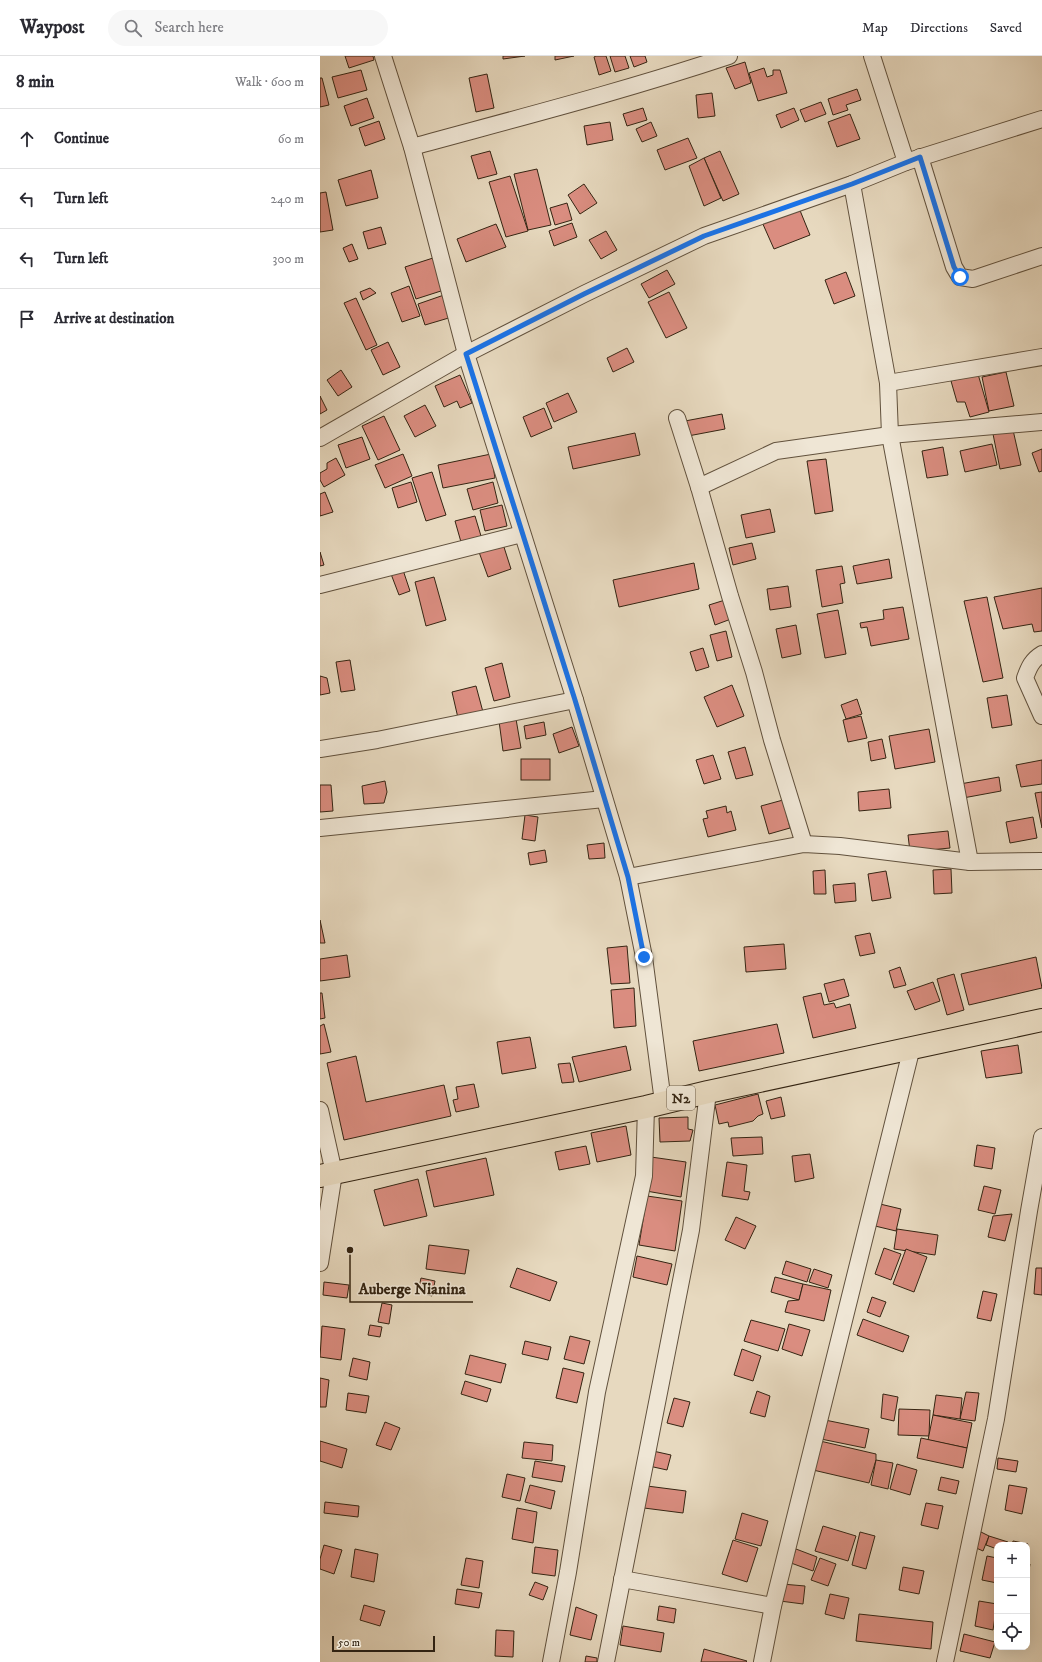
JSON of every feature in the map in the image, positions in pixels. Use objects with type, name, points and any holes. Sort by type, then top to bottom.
[{"type":"highway","name":"N2","points":[[327,1174],[655,1105],[912,1047],[1042,1020]]},
{"type":"street","points":[[383,56],[412,147],[466,354],[575,700],[628,877],[644,957],[655,1105],[644,1176],[597,1392],[568,1572],[551,1662]]},
{"type":"street","points":[[412,147],[589,100],[729,56]]},
{"type":"street","points":[[872,56],[954,267],[960,277],[973,279],[1042,256]]},
{"type":"street","points":[[320,438],[466,354],[584,294],[704,236],[852,184],[913,160],[1042,119]]},
{"type":"street","points":[[852,184],[888,383],[890,435],[970,862]]},
{"type":"street","points":[[888,383],[1042,357]]},
{"type":"street","points":[[677,418],[754,672],[772,740],[804,844]]},
{"type":"street","points":[[699,488],[776,452],[890,435],[1042,422]]},
{"type":"street","points":[[320,585],[522,534]]},
{"type":"street","points":[[1042,654],[1035,658],[1029,667],[1025,678],[1042,716]]},
{"type":"street","points":[[320,749],[377,740],[575,700]]},
{"type":"street","points":[[320,828],[604,799]]},
{"type":"street","points":[[628,877],[804,844],[840,846],[970,862],[1042,861]]},
{"type":"street","points":[[762,1662],[773,1606],[912,1047]]},
{"type":"street","points":[[606,1662],[691,1230],[708,1092]]},
{"type":"street","points":[[320,1110],[327,1174],[320,1263]]},
{"type":"street","points":[[946,1662],[996,1419],[1042,1137]]},
{"type":"street","points":[[622,1579],[773,1606]]},
{"type":"building","points":[[345,56],[373,56],[374,60],[349,68]]},
{"type":"building","points":[[503,56],[525,56],[503,59]]},
{"type":"building","points":[[555,56],[574,56],[555,60]]},
{"type":"building","points":[[606,56],[611,71],[599,75],[594,57]]},
{"type":"building","points":[[610,56],[625,56],[629,68],[615,72]]},
{"type":"building","points":[[630,56],[645,56],[647,62],[634,67]]},
{"type":"building","points":[[745,62],[751,83],[735,89],[726,68]]},
{"type":"building","points":[[764,68],[767,77],[773,75],[773,70],[780,70],[787,93],[758,101],[749,73]]},
{"type":"building","points":[[361,70],[367,90],[338,98],[332,77]]},
{"type":"building","points":[[487,74],[494,108],[476,112],[469,78]]},
{"type":"building","points":[[320,78],[322,78],[329,105],[320,107]]},
{"type":"building","points":[[857,89],[861,100],[846,105],[848,110],[833,115],[828,99]]},
{"type":"building","points":[[712,93],[715,116],[698,118],[696,95]]},
{"type":"building","points":[[367,98],[374,118],[351,126],[344,106]]},
{"type":"building","points":[[821,102],[826,114],[805,122],[800,110]]},
{"type":"building","points":[[643,108],[647,120],[627,126],[623,114]]},
{"type":"building","points":[[794,108],[799,120],[781,128],[776,115]]},
{"type":"building","points":[[850,114],[860,139],[837,147],[828,122]]},
{"type":"building","points":[[379,121],[385,139],[365,146],[359,128]]},
{"type":"building","points":[[610,122],[613,140],[587,145],[584,126]]},
{"type":"building","points":[[651,122],[657,136],[642,142],[636,129]]},
{"type":"building","points":[[688,138],[697,158],[665,170],[657,150]]},
{"type":"building","points":[[490,151],[497,174],[478,179],[471,156]]},
{"type":"building","points":[[720,151],[739,194],[723,201],[704,158]]},
{"type":"building","points":[[704,158],[721,198],[704,206],[689,166]]},
{"type":"building","points":[[537,169],[551,225],[528,230],[514,174]]},
{"type":"building","points":[[371,170],[378,198],[346,206],[338,180]]},
{"type":"building","points":[[510,176],[528,231],[506,237],[489,182]]},
{"type":"building","points":[[584,184],[597,203],[580,214],[568,195]]},
{"type":"building","points":[[326,192],[333,230],[320,232],[320,193]]},
{"type":"building","points":[[567,203],[572,220],[555,225],[550,208]]},
{"type":"building","points":[[799,208],[810,235],[774,249],[762,222]]},
{"type":"building","points":[[572,223],[577,237],[554,246],[549,231]]},
{"type":"building","points":[[496,224],[506,247],[466,262],[457,239]]},
{"type":"building","points":[[381,227],[386,244],[368,249],[363,232]]},
{"type":"building","points":[[606,231],[617,250],[601,259],[589,240]]},
{"type":"building","points":[[352,244],[358,259],[349,262],[343,248]]},
{"type":"building","points":[[433,258],[444,290],[416,299],[405,267]]},
{"type":"building","points":[[667,270],[675,284],[649,298],[641,284]]},
{"type":"building","points":[[846,272],[855,296],[834,304],[825,280]]},
{"type":"building","points":[[409,286],[420,316],[402,322],[391,293]]},
{"type":"building","points":[[370,288],[376,293],[363,300],[360,292]]},
{"type":"building","points":[[669,292],[687,328],[666,338],[648,302]]},
{"type":"building","points":[[444,295],[452,317],[425,325],[418,304]]},
{"type":"building","points":[[356,298],[377,345],[366,350],[344,303]]},
{"type":"building","points":[[388,342],[400,367],[383,375],[371,350]]},
{"type":"building","points":[[627,348],[634,362],[613,372],[607,358]]},
{"type":"building","points":[[341,370],[352,387],[338,396],[327,380]]},
{"type":"building","points":[[1006,372],[1014,406],[989,411],[982,377]]},
{"type":"building","points":[[978,374],[989,412],[970,417],[965,402],[957,402],[951,381]]},
{"type":"building","points":[[460,375],[472,403],[460,408],[457,401],[444,407],[435,386]]},
{"type":"building","points":[[568,393],[577,412],[554,422],[546,403]]},
{"type":"building","points":[[320,396],[327,410],[320,414]]},
{"type":"building","points":[[425,405],[436,426],[415,437],[404,416]]},
{"type":"building","points":[[544,408],[552,428],[531,437],[523,417]]},
{"type":"building","points":[[722,414],[725,429],[688,436],[685,421]]},
{"type":"building","points":[[384,416],[400,450],[378,460],[362,426]]},
{"type":"building","points":[[1013,430],[1021,465],[1000,469],[993,434]]},
{"type":"building","points":[[635,433],[640,455],[573,469],[568,447]]},
{"type":"building","points":[[362,437],[370,459],[346,468],[338,445]]},
{"type":"building","points":[[992,444],[997,465],[965,472],[960,451]]},
{"type":"building","points":[[943,447],[948,475],[927,478],[922,451]]},
{"type":"building","points":[[1042,449],[1042,471],[1039,472],[1032,453]]},
{"type":"building","points":[[403,454],[412,476],[385,488],[375,465]]},
{"type":"building","points":[[491,454],[495,478],[443,488],[438,465]]},
{"type":"building","points":[[336,458],[345,475],[324,487],[320,480],[320,473],[327,469],[327,463]]},
{"type":"building","points":[[826,459],[833,511],[815,514],[807,461]]},
{"type":"building","points":[[432,472],[446,515],[426,521],[412,478]]},
{"type":"building","points":[[411,482],[417,502],[398,508],[392,488]]},
{"type":"building","points":[[493,482],[498,503],[473,510],[467,489]]},
{"type":"building","points":[[325,492],[333,512],[320,516],[320,494]]},
{"type":"building","points":[[502,505],[507,526],[485,531],[480,510]]},
{"type":"building","points":[[770,509],[775,532],[746,538],[741,515]]},
{"type":"building","points":[[475,516],[481,536],[461,542],[455,521]]},
{"type":"building","points":[[752,543],[756,559],[733,565],[729,548]]},
{"type":"building","points":[[503,544],[511,569],[488,577],[479,552]]},
{"type":"building","points":[[320,552],[324,565],[320,566]]},
{"type":"building","points":[[889,559],[892,578],[857,584],[853,566]]},
{"type":"building","points":[[694,563],[699,589],[619,607],[613,580]]},
{"type":"building","points":[[842,566],[845,583],[840,584],[843,603],[822,607],[816,570]]},
{"type":"building","points":[[403,570],[410,591],[399,595],[391,574]]},
{"type":"building","points":[[434,577],[446,620],[426,626],[415,582]]},
{"type":"building","points":[[788,586],[791,607],[770,610],[767,589]]},
{"type":"building","points":[[1042,588],[1042,631],[1034,632],[1032,624],[1003,629],[994,597]]},
{"type":"building","points":[[987,597],[1003,678],[983,682],[964,601]]},
{"type":"building","points":[[725,600],[731,619],[715,625],[709,605]]},
{"type":"building","points":[[903,607],[909,639],[871,646],[867,627],[861,628],[860,623],[884,619],[883,610]]},
{"type":"building","points":[[838,610],[846,654],[825,658],[817,614]]},
{"type":"building","points":[[796,625],[801,654],[782,658],[776,629]]},
{"type":"building","points":[[726,631],[732,657],[717,661],[710,635]]},
{"type":"building","points":[[703,648],[709,667],[696,671],[690,652]]},
{"type":"building","points":[[350,660],[355,690],[341,692],[336,662]]},
{"type":"building","points":[[502,663],[510,697],[494,701],[485,668]]},
{"type":"building","points":[[320,676],[327,678],[330,693],[320,695]]},
{"type":"building","points":[[732,685],[744,716],[717,727],[704,697]]},
{"type":"building","points":[[476,686],[483,712],[458,718],[452,692]]},
{"type":"building","points":[[1007,695],[1012,725],[992,728],[987,698]]},
{"type":"building","points":[[857,699],[862,714],[846,719],[841,705]]},
{"type":"building","points":[[861,716],[867,738],[848,742],[843,720]]},
{"type":"building","points":[[516,719],[521,748],[503,751],[499,721]]},
{"type":"building","points":[[544,722],[546,735],[526,739],[524,726]]},
{"type":"building","points":[[572,727],[579,746],[559,753],[553,734]]},
{"type":"building","points":[[929,729],[935,762],[895,769],[889,736]]},
{"type":"building","points":[[882,739],[886,758],[871,761],[868,742]]},
{"type":"building","points":[[745,747],[753,775],[736,779],[728,752]]},
{"type":"building","points":[[713,755],[721,779],[704,784],[696,760]]},
{"type":"building","points":[[521,759],[550,759],[550,780],[521,780]]},
{"type":"building","points":[[1042,760],[1042,784],[1021,787],[1016,765]]},
{"type":"building","points":[[999,777],[1001,791],[963,798],[960,784]]},
{"type":"building","points":[[385,781],[387,792],[384,803],[364,804],[362,786]]},
{"type":"building","points":[[320,785],[331,785],[333,811],[320,812]]},
{"type":"building","points":[[889,789],[891,808],[859,811],[858,792]]},
{"type":"building","points":[[1042,792],[1042,828],[1035,793]]},
{"type":"building","points":[[783,800],[790,828],[769,834],[761,806]]},
{"type":"building","points":[[726,806],[727,813],[731,811],[736,830],[708,837],[703,819],[708,818],[706,811]]},
{"type":"building","points":[[525,815],[538,817],[535,841],[522,839]]},
{"type":"building","points":[[1033,817],[1037,838],[1010,843],[1006,822]]},
{"type":"building","points":[[948,831],[950,848],[910,852],[908,835]]},
{"type":"building","points":[[604,843],[605,858],[589,859],[587,845]]},
{"type":"building","points":[[545,850],[547,862],[530,865],[528,853]]},
{"type":"building","points":[[951,869],[952,893],[934,894],[933,870]]},
{"type":"building","points":[[825,870],[826,894],[814,894],[813,871]]},
{"type":"building","points":[[886,871],[891,898],[872,901],[868,874]]},
{"type":"building","points":[[855,883],[856,901],[835,903],[833,885]]},
{"type":"building","points":[[320,920],[325,943],[320,943]]},
{"type":"building","points":[[870,933],[875,953],[860,956],[855,936]]},
{"type":"building","points":[[784,944],[786,969],[746,972],[744,947]]},
{"type":"building","points":[[627,946],[630,983],[611,984],[607,948]]},
{"type":"building","points":[[347,955],[350,977],[320,981],[320,959]]},
{"type":"building","points":[[1036,957],[1042,988],[969,1005],[961,974]]},
{"type":"building","points":[[900,967],[906,985],[894,988],[889,971]]},
{"type":"building","points":[[954,974],[964,1010],[947,1015],[937,979]]},
{"type":"building","points":[[844,979],[849,996],[829,1002],[824,984]]},
{"type":"building","points":[[933,982],[940,1001],[915,1010],[907,991]]},
{"type":"building","points":[[634,988],[636,1026],[614,1028],[611,990]]},
{"type":"building","points":[[320,993],[322,993],[325,1018],[320,1019]]},
{"type":"building","points":[[821,993],[824,1005],[834,1003],[836,1008],[850,1004],[856,1028],[813,1038],[803,997]]},
{"type":"building","points":[[324,1024],[331,1052],[320,1054],[320,1026]]},
{"type":"building","points":[[777,1024],[784,1053],[699,1071],[693,1041]]},
{"type":"building","points":[[530,1037],[536,1068],[502,1074],[497,1042]]},
{"type":"building","points":[[1018,1045],[1022,1073],[986,1078],[981,1051]]},
{"type":"building","points":[[626,1046],[631,1070],[579,1082],[572,1057]]},
{"type":"building","points":[[356,1056],[366,1102],[444,1085],[451,1116],[344,1140],[327,1063]]},
{"type":"building","points":[[570,1063],[574,1082],[562,1083],[558,1064]]},
{"type":"building","points":[[474,1084],[479,1107],[456,1112],[453,1100],[458,1099],[456,1087]]},
{"type":"building","points":[[758,1094],[763,1114],[758,1116],[753,1121],[729,1127],[728,1122],[719,1124],[715,1105]]},
{"type":"building","points":[[781,1097],[785,1116],[771,1119],[766,1101]]},
{"type":"building","points":[[688,1117],[688,1129],[693,1130],[690,1141],[660,1142],[659,1118]]},
{"type":"building","points":[[626,1126],[631,1155],[597,1162],[591,1133]]},
{"type":"building","points":[[762,1137],[763,1154],[733,1156],[731,1138]]},
{"type":"building","points":[[977,1145],[995,1148],[992,1169],[974,1166]]},
{"type":"building","points":[[586,1146],[590,1164],[559,1170],[555,1152]]},
{"type":"building","points":[[810,1154],[814,1178],[795,1182],[792,1156]]},
{"type":"building","points":[[651,1157],[686,1162],[681,1197],[646,1191]]},
{"type":"building","points":[[486,1158],[494,1195],[434,1207],[426,1171]]},
{"type":"building","points":[[727,1162],[747,1165],[744,1191],[750,1192],[748,1200],[722,1196]]},
{"type":"building","points":[[418,1179],[427,1216],[384,1226],[374,1190]]},
{"type":"building","points":[[984,1186],[1001,1190],[995,1214],[978,1210]]},
{"type":"building","points":[[647,1196],[682,1201],[675,1251],[639,1245]]},
{"type":"building","points":[[880,1204],[901,1209],[896,1231],[875,1226]]},
{"type":"building","points":[[1012,1214],[1005,1241],[988,1237],[993,1216]]},
{"type":"building","points":[[736,1217],[756,1226],[745,1249],[725,1240]]},
{"type":"building","points":[[897,1229],[938,1235],[935,1255],[894,1249]]},
{"type":"building","points":[[429,1245],[469,1250],[465,1274],[426,1269]]},
{"type":"building","points":[[884,1248],[901,1254],[891,1280],[875,1274]]},
{"type":"building","points":[[906,1249],[927,1257],[914,1292],[893,1284]]},
{"type":"building","points":[[637,1256],[672,1264],[667,1285],[633,1277]]},
{"type":"building","points":[[786,1261],[811,1269],[807,1282],[782,1274]]},
{"type":"building","points":[[517,1268],[557,1282],[550,1301],[510,1287]]},
{"type":"building","points":[[1036,1268],[1042,1268],[1042,1295],[1034,1294]]},
{"type":"building","points":[[814,1269],[832,1275],[828,1288],[809,1282]]},
{"type":"building","points":[[775,1277],[803,1284],[799,1300],[771,1292]]},
{"type":"building","points":[[421,1278],[435,1281],[432,1296],[418,1292]]},
{"type":"building","points":[[324,1282],[349,1285],[347,1298],[323,1295]]},
{"type":"building","points":[[803,1284],[831,1290],[824,1321],[785,1312],[788,1301],[799,1300]]},
{"type":"building","points":[[983,1291],[997,1294],[991,1321],[977,1318]]},
{"type":"building","points":[[872,1297],[886,1302],[880,1317],[867,1312]]},
{"type":"building","points":[[382,1303],[392,1305],[389,1324],[378,1322]]},
{"type":"building","points":[[863,1319],[909,1336],[903,1352],[857,1335]]},
{"type":"building","points":[[751,1320],[785,1329],[778,1351],[744,1341]]},
{"type":"building","points":[[789,1324],[810,1330],[802,1356],[782,1349]]},
{"type":"building","points":[[370,1325],[382,1327],[380,1337],[368,1335]]},
{"type":"building","points":[[322,1326],[345,1329],[341,1360],[320,1357]]},
{"type":"building","points":[[570,1336],[590,1341],[584,1364],[564,1359]]},
{"type":"building","points":[[525,1341],[551,1347],[548,1360],[522,1354]]},
{"type":"building","points":[[742,1349],[761,1356],[753,1381],[734,1375]]},
{"type":"building","points":[[470,1355],[506,1364],[501,1383],[465,1374]]},
{"type":"building","points":[[353,1358],[370,1362],[367,1380],[349,1376]]},
{"type":"building","points":[[563,1368],[584,1373],[577,1403],[556,1398]]},
{"type":"building","points":[[320,1378],[329,1380],[326,1407],[320,1407]]},
{"type":"building","points":[[465,1381],[491,1389],[487,1402],[461,1394]]},
{"type":"building","points":[[757,1391],[770,1396],[765,1417],[750,1413]]},
{"type":"building","points":[[966,1392],[979,1393],[975,1421],[960,1419]]},
{"type":"building","points":[[348,1393],[369,1396],[366,1413],[346,1410]]},
{"type":"building","points":[[883,1394],[898,1397],[894,1421],[881,1418]]},
{"type":"building","points":[[936,1395],[962,1398],[960,1419],[933,1415]]},
{"type":"building","points":[[674,1398],[690,1402],[683,1427],[667,1423]]},
{"type":"building","points":[[899,1409],[930,1410],[929,1436],[898,1435]]},
{"type":"building","points":[[933,1415],[972,1423],[967,1448],[928,1440]]},
{"type":"building","points":[[825,1420],[869,1429],[865,1448],[821,1439]]},
{"type":"building","points":[[385,1422],[400,1428],[391,1450],[376,1445]]},
{"type":"building","points":[[921,1438],[967,1448],[963,1468],[917,1458]]},
{"type":"building","points":[[320,1441],[347,1449],[342,1468],[320,1461]]},
{"type":"building","points":[[820,1441],[876,1454],[876,1460],[869,1483],[813,1470]]},
{"type":"building","points":[[524,1442],[553,1445],[552,1461],[522,1458]]},
{"type":"building","points":[[653,1451],[671,1455],[667,1470],[649,1466]]},
{"type":"building","points":[[998,1458],[1018,1461],[1016,1472],[997,1469]]},
{"type":"building","points":[[876,1460],[893,1463],[888,1489],[871,1485]]},
{"type":"building","points":[[535,1461],[565,1466],[562,1482],[532,1477]]},
{"type":"building","points":[[897,1464],[917,1470],[910,1495],[890,1489]]},
{"type":"building","points":[[507,1474],[525,1478],[520,1501],[502,1497]]},
{"type":"building","points":[[941,1477],[959,1481],[956,1494],[938,1490]]},
{"type":"building","points":[[530,1485],[555,1491],[551,1509],[525,1502]]},
{"type":"building","points":[[1009,1485],[1027,1488],[1022,1514],[1005,1510]]},
{"type":"building","points":[[647,1486],[686,1491],[683,1513],[644,1508]]},
{"type":"building","points":[[325,1502],[359,1506],[358,1517],[324,1513]]},
{"type":"building","points":[[926,1503],[943,1506],[938,1529],[921,1525]]},
{"type":"building","points":[[517,1508],[537,1512],[533,1543],[512,1539]]},
{"type":"building","points":[[742,1513],[768,1521],[761,1546],[735,1539]]},
{"type":"building","points":[[823,1526],[856,1536],[848,1561],[815,1551]]},
{"type":"building","points":[[860,1532],[875,1536],[866,1569],[852,1565]]},
{"type":"building","points":[[981,1532],[989,1536],[983,1551],[974,1547]]},
{"type":"building","points":[[989,1536],[1008,1542],[994,1542],[994,1548],[986,1545]]},
{"type":"building","points":[[733,1540],[758,1548],[747,1582],[722,1574]]},
{"type":"building","points":[[324,1545],[342,1550],[334,1574],[320,1569],[320,1559]]},
{"type":"building","points":[[535,1547],[558,1550],[555,1576],[532,1573]]},
{"type":"building","points":[[355,1549],[378,1554],[374,1582],[351,1577]]},
{"type":"building","points":[[796,1549],[817,1557],[813,1571],[791,1563]]},
{"type":"building","points":[[987,1556],[994,1557],[994,1582],[982,1580]]},
{"type":"building","points":[[466,1558],[483,1561],[479,1588],[461,1585]]},
{"type":"building","points":[[820,1558],[836,1564],[828,1586],[811,1580]]},
{"type":"building","points":[[903,1567],[924,1571],[919,1594],[899,1590]]},
{"type":"building","points":[[535,1582],[548,1587],[543,1600],[529,1595]]},
{"type":"building","points":[[782,1584],[805,1586],[803,1604],[780,1601]]},
{"type":"building","points":[[457,1589],[482,1593],[479,1608],[455,1604]]},
{"type":"building","points":[[830,1594],[849,1598],[844,1619],[825,1614]]},
{"type":"building","points":[[979,1601],[994,1604],[993,1630],[975,1626]]},
{"type":"building","points":[[364,1605],[385,1611],[380,1626],[360,1620]]},
{"type":"building","points":[[659,1606],[676,1609],[674,1623],[657,1620]]},
{"type":"building","points":[[576,1607],[597,1615],[591,1640],[570,1635]]},
{"type":"building","points":[[859,1614],[933,1622],[931,1649],[856,1641]]},
{"type":"building","points":[[623,1626],[664,1633],[661,1652],[620,1645]]},
{"type":"building","points":[[496,1630],[514,1631],[513,1657],[495,1656]]},
{"type":"building","points":[[964,1634],[994,1642],[990,1658],[960,1651]]},
{"type":"building","points":[[704,1649],[747,1661],[701,1662]]},
{"type":"building","points":[[586,1656],[597,1658],[597,1662],[585,1662]]},
{"type":"place","name":"Auberge Nianina","points":[[350,1250]]},
{"type":"route","points":[[644,957],[628,877],[575,700],[551,628],[466,354],[584,294],[704,236],[852,184],[920,157],[954,267],[960,277]]}]
